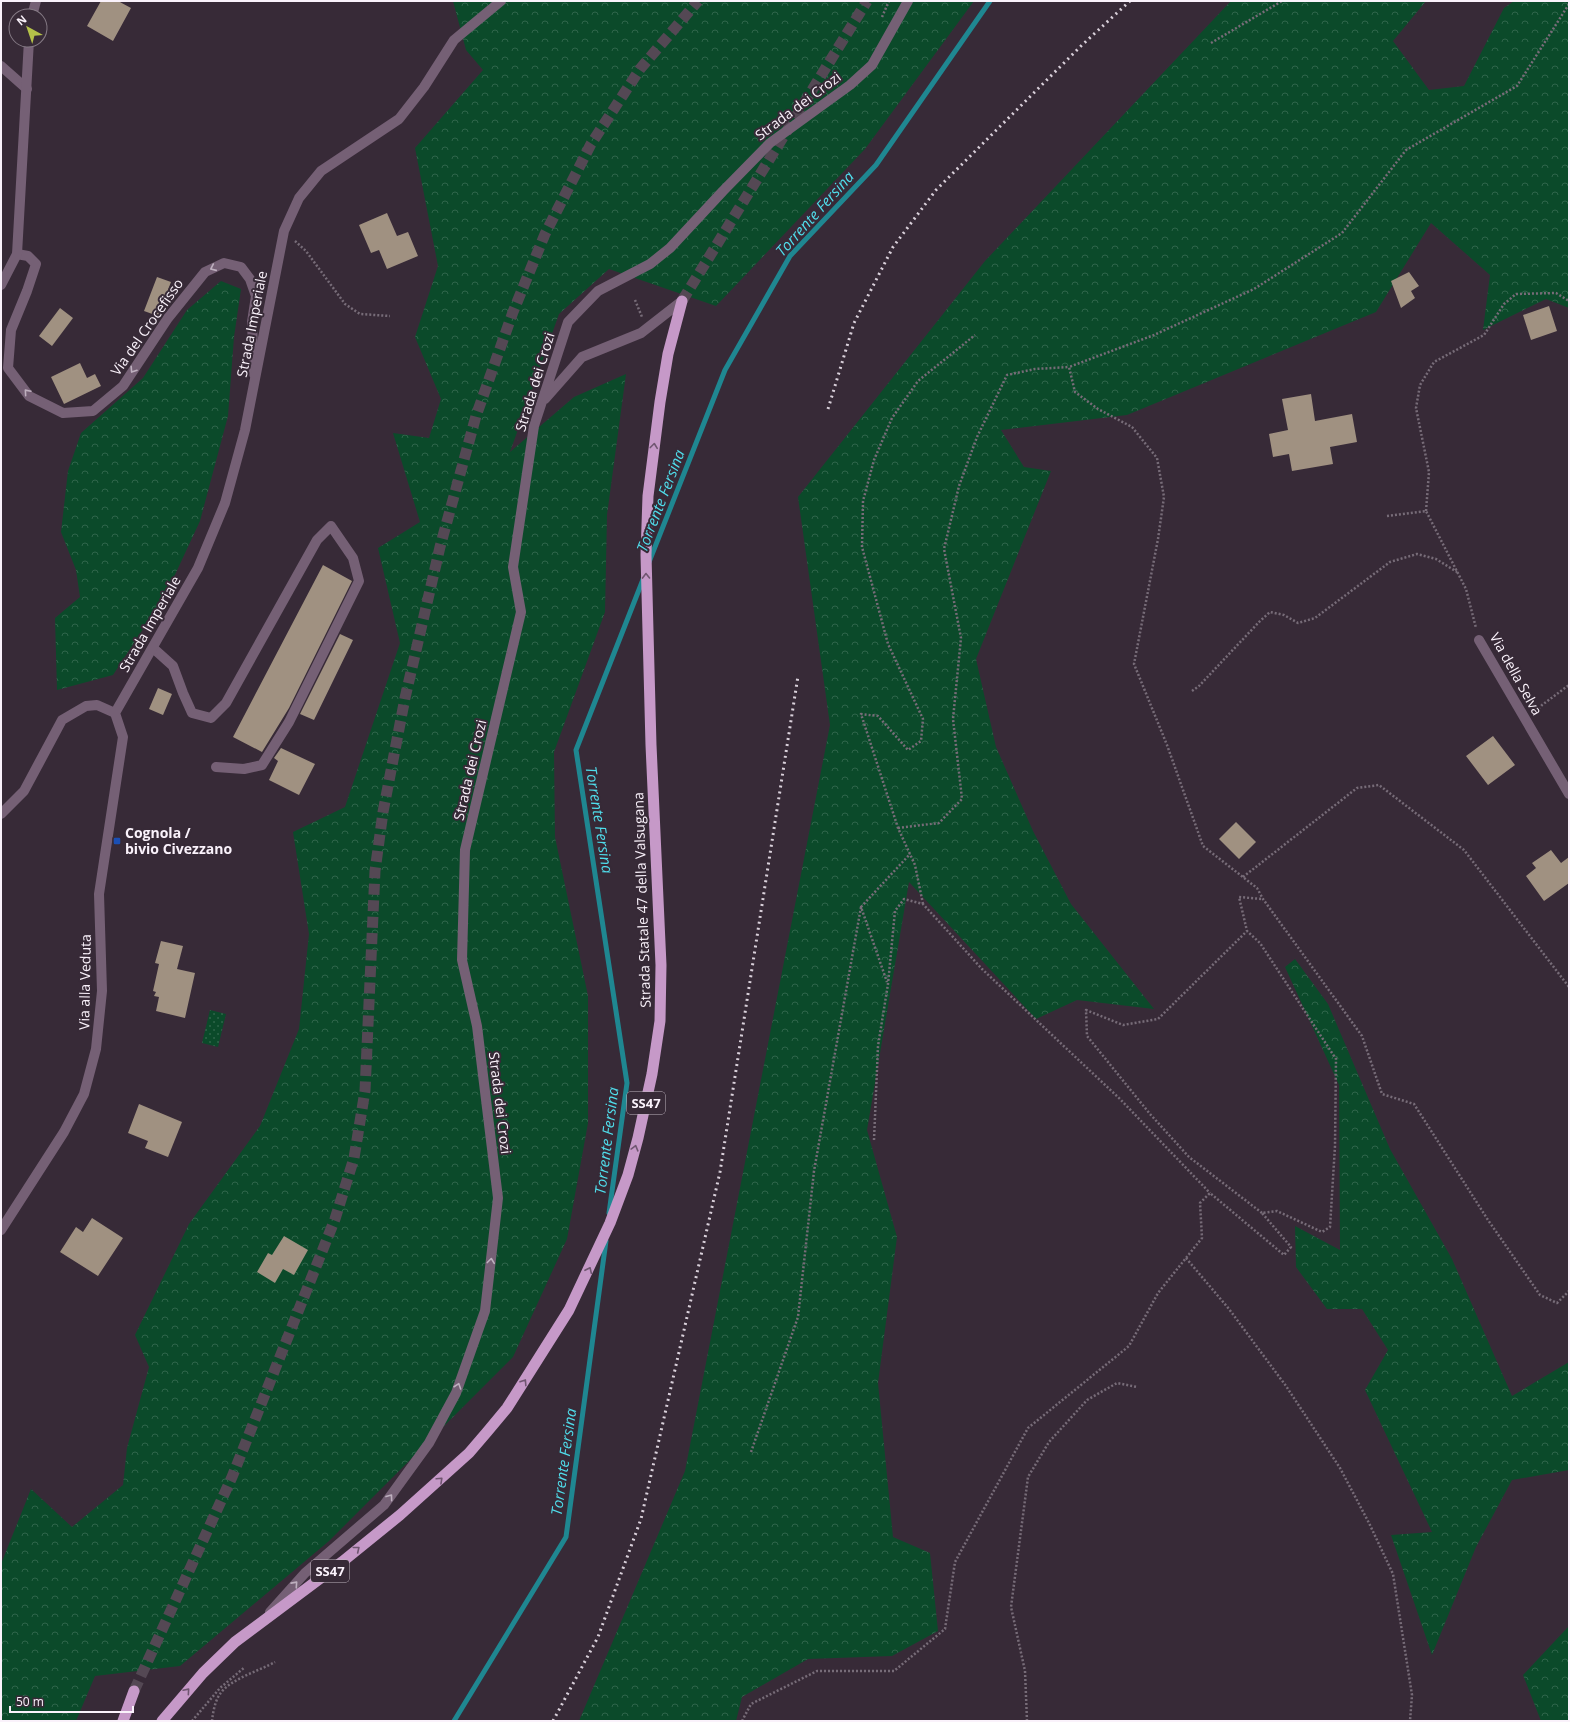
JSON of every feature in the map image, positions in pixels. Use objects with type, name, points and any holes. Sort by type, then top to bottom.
[{"type":"highway","name":"Strada Statale 47 della Valsugana","points":[[162,1721],[203,1673],[235,1642],[342,1562],[400,1515],[438,1482],[473,1448],[507,1408],[569,1310],[599,1249],[628,1175],[652,1074],[660,1021],[661,965],[648,674],[646,555],[648,496],[660,402],[668,354],[682,301]]},
{"type":"highway","points":[[122,1721],[134,1691]]},
{"type":"street","name":"Strada Imperiale","points":[[115,713],[198,568],[225,503],[245,430],[284,232],[299,198],[321,171],[399,119],[424,87],[454,40],[501,1]]},
{"type":"street","name":"Strada dei Crozi","points":[[259,1624],[305,1573],[384,1505],[429,1442],[456,1393],[485,1311],[498,1198],[477,1026],[462,960],[465,850],[521,612],[513,567],[534,426],[568,322],[598,291],[650,264],[670,248],[770,143],[850,85],[867,70],[890,35],[908,1]]},
{"type":"street","points":[[1,285],[17,254],[29,48]]},
{"type":"street","points":[[1,66],[27,89]]},
{"type":"street","name":"Via del Crocefisso","points":[[17,254],[28,256],[36,264],[11,330],[8,368],[29,396],[63,413],[93,411],[123,386],[168,318],[205,272],[224,263],[241,267],[250,279],[256,296],[252,322],[255,384]]},
{"type":"street","points":[[542,402],[582,357],[646,329],[682,301]]},
{"type":"street","points":[[153,648],[173,666],[192,713],[211,718],[226,704],[317,540],[331,526],[353,558],[359,581],[289,722],[262,765],[244,769],[216,767]]},
{"type":"street","name":"Via della Selva","points":[[1479,640],[1569,794]]},
{"type":"street","points":[[1,814],[24,791],[62,720],[86,706],[97,705],[115,713]]},
{"type":"street","name":"Via alla Veduta","points":[[1,1230],[64,1132],[84,1094],[96,1049],[102,991],[99,894],[123,737],[115,713]]},
{"type":"path","points":[[880,23],[889,1]]},
{"type":"path","points":[[1210,43],[1282,1]]},
{"type":"path","points":[[898,828],[939,823],[962,799],[953,719],[961,638],[944,549],[959,486],[977,436],[1007,375],[1035,369],[1069,367],[1154,335],[1254,289],[1342,233],[1406,150],[1517,86],[1569,4]]},
{"type":"path","points":[[284,232],[306,251],[345,304],[360,314],[390,316]]},
{"type":"path","points":[[1387,516],[1426,511],[1429,472],[1416,408],[1420,385],[1434,362],[1484,335],[1504,304],[1516,294],[1556,293],[1569,302]]},
{"type":"path","points":[[635,300],[646,329]]},
{"type":"path","points":[[975,335],[918,381],[892,418],[874,460],[863,501],[862,547],[888,644],[923,719],[921,740],[908,750],[878,716],[860,714],[898,828],[915,865],[924,904],[982,969],[1120,1099],[1210,1193],[1284,1254],[1291,1247],[1262,1213],[1188,1157],[1150,1114],[1087,1036],[1086,1010],[1122,1025],[1158,1019],[1247,931]]},
{"type":"path","points":[[1069,367],[1075,392],[1098,409],[1132,427],[1157,458],[1164,497],[1158,539],[1134,664],[1167,745],[1203,846],[1257,888],[1263,899],[1362,1036],[1382,1094],[1414,1104],[1488,1220],[1540,1295],[1557,1303],[1569,1291]]},
{"type":"path","name":"Via della Selva","points":[[1426,511],[1466,589],[1479,640]]},
{"type":"path","points":[[1192,691],[1199,686],[1270,612],[1284,615],[1298,623],[1315,618],[1390,562],[1417,554],[1436,559],[1457,572]]},
{"type":"path","points":[[1528,723],[1542,705],[1569,685]]},
{"type":"path","points":[[1243,878],[1357,788],[1379,785],[1464,850],[1569,987]]},
{"type":"path","points":[[751,1452],[798,1317],[814,1171],[861,907],[910,854]]},
{"type":"path","points":[[1262,1213],[1277,1211],[1322,1232],[1330,1227],[1335,1146],[1336,1059],[1260,942],[1247,931],[1239,897],[1263,899]]},
{"type":"path","points":[[874,1140],[878,1046],[888,984],[895,911],[904,899],[924,904]]},
{"type":"path","points":[[861,907],[888,984]]},
{"type":"path","points":[[742,1721],[751,1704],[817,1671],[894,1671],[946,1629],[955,1562],[1028,1428],[1129,1346],[1158,1293],[1202,1238],[1200,1203],[1210,1193]]},
{"type":"path","points":[[1186,1258],[1229,1309],[1286,1386],[1340,1468],[1369,1523],[1392,1574],[1412,1695],[1410,1721]]},
{"type":"path","points":[[1027,1721],[1025,1671],[1011,1607],[1028,1478],[1049,1442],[1088,1400],[1117,1383],[1137,1387]]},
{"type":"path","points":[[212,1721],[214,1709],[220,1694],[229,1684],[275,1662]]},
{"type":"path","points":[[192,1721],[220,1688],[245,1667]]},
{"type":"green space","points":[[453,1],[974,1],[865,149],[716,306],[609,269],[559,314],[510,452],[574,397],[626,374],[607,515],[605,612],[554,752],[555,837],[588,996],[588,1123],[567,1239],[513,1357],[329,1541],[180,1666],[95,1676],[76,1721],[1,1721],[1,1564],[31,1489],[72,1527],[123,1485],[127,1448],[149,1367],[135,1335],[189,1224],[260,1126],[299,1029],[309,934],[293,832],[345,807],[400,643],[378,548],[420,522],[393,433],[429,438],[441,399],[415,337],[438,266],[415,148],[483,70],[466,50]]},
{"type":"green space","points":[[1231,1],[1426,1],[1393,41],[1429,90],[1464,86],[1504,8],[1514,1],[1569,1],[1569,308],[1546,299],[1483,330],[1490,275],[1431,223],[1376,312],[1127,415],[1001,430],[1024,467],[1051,471],[976,659],[996,747],[1033,831],[1071,904],[1154,1009],[1077,1000],[1036,1019],[909,882],[867,1130],[897,1237],[878,1383],[893,1537],[930,1553],[938,1631],[892,1656],[808,1659],[742,1697],[736,1721],[579,1721],[685,1471],[830,725],[798,497],[985,261]]},
{"type":"green space","points":[[221,281],[241,289],[234,337],[228,416],[200,521],[166,594],[113,675],[57,690],[55,618],[80,597],[76,570],[61,532],[68,471],[81,433],[143,378],[187,310]]},
{"type":"green space","points":[[1295,959],[1328,1004],[1390,1149],[1452,1259],[1512,1396],[1569,1362],[1569,1470],[1512,1480],[1476,1547],[1432,1655],[1391,1535],[1432,1532],[1365,1390],[1388,1350],[1362,1309],[1327,1309],[1296,1267],[1295,1226],[1340,1250],[1339,1085],[1285,967]]},
{"type":"green space","points":[[210,1010],[226,1014],[218,1047],[202,1043]]},
{"type":"green space","points":[[1569,1626],[1569,1721],[1541,1721],[1523,1675]]},
{"type":"building","points":[[101,1],[118,1],[131,8],[113,41],[87,26]]},
{"type":"building","points":[[387,213],[397,236],[408,232],[418,256],[387,269],[379,250],[371,253],[359,225]]},
{"type":"building","points":[[1409,272],[1419,286],[1411,291],[1415,298],[1401,308],[1391,281]]},
{"type":"building","points":[[157,277],[171,282],[158,316],[144,311]]},
{"type":"building","points":[[1549,306],[1557,331],[1531,340],[1523,315]]},
{"type":"building","points":[[60,308],[73,318],[52,346],[39,336]]},
{"type":"building","points":[[80,363],[87,378],[95,374],[101,386],[64,404],[51,377]]},
{"type":"building","points":[[1311,394],[1315,421],[1352,414],[1357,442],[1330,447],[1333,464],[1292,471],[1289,454],[1273,457],[1269,434],[1288,430],[1282,399]]},
{"type":"building","points":[[323,565],[352,581],[289,708],[262,752],[233,737]]},
{"type":"building","points":[[340,634],[353,640],[314,720],[300,714]]},
{"type":"building","points":[[158,688],[172,694],[163,715],[149,709]]},
{"type":"building","points":[[1493,736],[1515,765],[1488,785],[1466,756]]},
{"type":"building","points":[[281,748],[315,764],[299,795],[269,780],[278,761],[274,758]]},
{"type":"building","points":[[1236,822],[1256,842],[1239,859],[1219,839]]},
{"type":"building","points":[[1551,850],[1561,863],[1569,857],[1569,883],[1544,901],[1526,876],[1536,868],[1532,863]]},
{"type":"building","points":[[161,941],[183,946],[177,969],[195,973],[185,1018],[156,1011],[159,997],[154,996],[156,992],[153,991],[159,964],[155,963]]},
{"type":"building","points":[[139,1104],[182,1122],[168,1157],[145,1148],[148,1141],[128,1133]]},
{"type":"building","points":[[92,1218],[123,1238],[98,1276],[60,1252],[76,1227],[83,1232]]},
{"type":"building","points":[[284,1236],[308,1250],[294,1275],[283,1269],[275,1283],[257,1272],[268,1253],[272,1255]]},
{"type":"waterway","name":"Torrente Fersina","points":[[649,562],[725,370],[790,256],[876,165],[990,1]]},
{"type":"waterway","name":"Torrente Fersina","points":[[609,1213],[627,1083],[576,750],[644,577]]},
{"type":"waterway","name":"Torrente Fersina","points":[[454,1721],[566,1537],[606,1241]]},
{"type":"tunnel","points":[[134,1691],[232,1477],[335,1219],[354,1158],[365,1091],[375,871],[383,812],[405,698],[440,547],[476,416],[513,312],[545,234],[591,144],[640,69],[698,1]]},
{"type":"tunnel","points":[[682,301],[867,1]]},
{"type":"railway","points":[[828,409],[854,323],[893,247],[936,190],[1082,45],[1130,1]]},
{"type":"railway","points":[[553,1721],[598,1637],[641,1519],[720,1172],[798,676]]},
{"type":"place","name":"Cognola / bivio Civezzano","points":[[117,841]]}]
